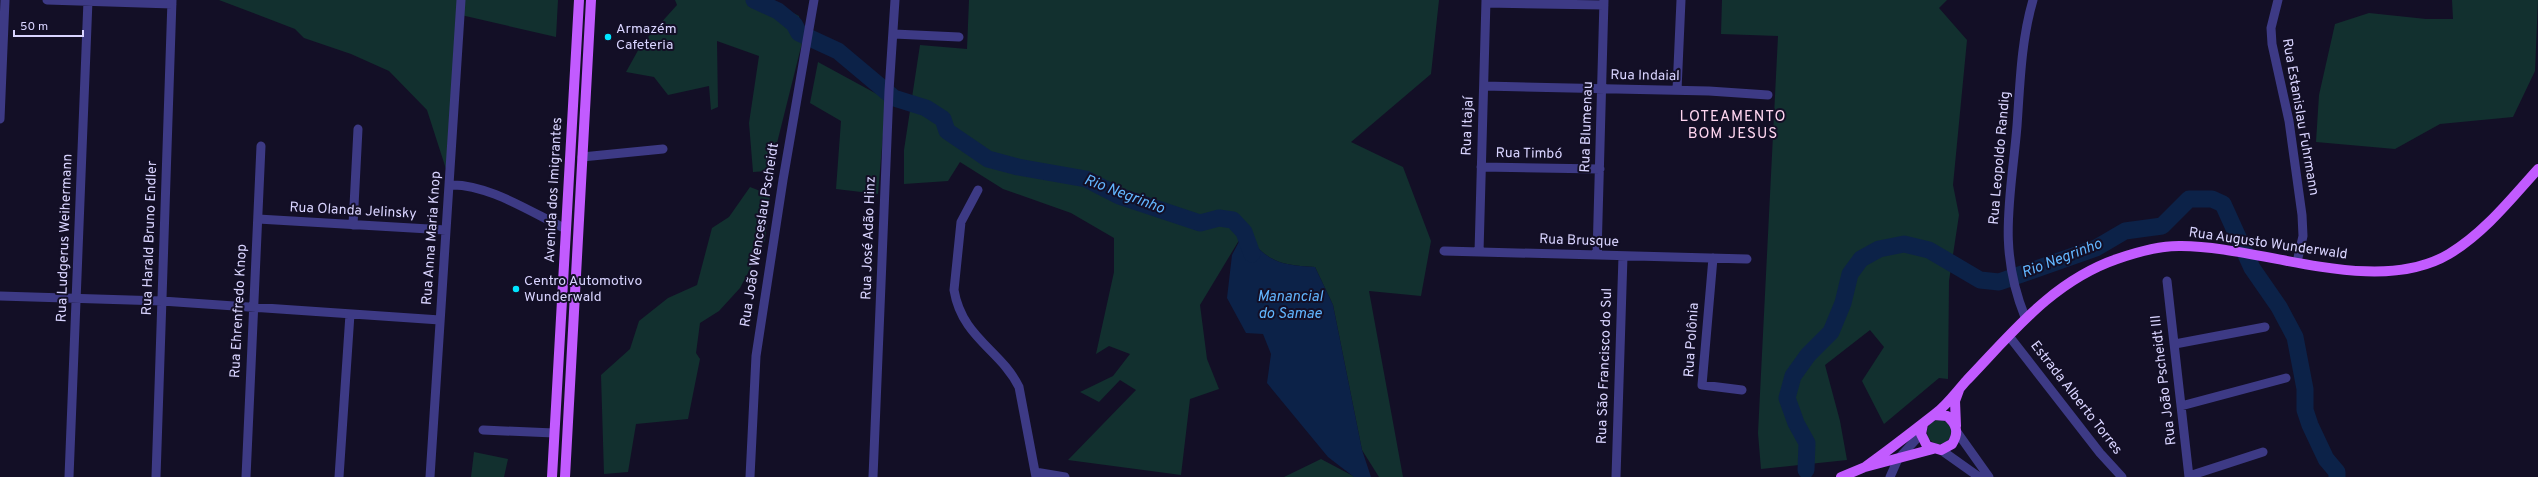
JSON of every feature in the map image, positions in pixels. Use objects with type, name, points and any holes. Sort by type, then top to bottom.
[{"type":"main road","name":"Avenida dos Imigrantes","points":[[552,477],[579,0]]},
{"type":"main road","name":"Avenida dos Imigrantes","points":[[564,477],[591,0]]},
{"type":"main road","points":[[578,22],[582,19],[587,23],[588,37]]},
{"type":"main road","points":[[574,88],[576,105],[584,109]]},
{"type":"main road","name":"Rua Augusto Wunderwald","points":[[1865,467],[1922,429],[2025,318],[2066,283],[2090,270],[2132,254],[2178,246],[2236,252],[2297,262],[2388,272],[2424,266],[2450,254],[2469,240],[2538,169]]},
{"type":"main road","points":[[1922,429],[1923,440],[1937,449],[1952,444],[1956,429],[1956,401],[1959,388]]},
{"type":"main road","points":[[1934,415],[1947,416],[1956,429]]},
{"type":"main road","points":[[554,433],[567,436]]},
{"type":"main road","name":"Rua Augusto Wunderwald","points":[[1841,477],[1865,467],[1937,449]]},
{"type":"street","points":[[0,119],[5,0]]},
{"type":"street","points":[[47,0],[172,2]]},
{"type":"street","name":"Rua Anna Maria Knop","points":[[430,477],[461,0]]},
{"type":"street","name":"Rua João Wenceslau Pscheidt","points":[[750,477],[756,356],[814,0]]},
{"type":"street","name":"Rua José Adão Hinz","points":[[873,477],[888,109],[896,0]]},
{"type":"street","points":[[1677,90],[1681,0]]},
{"type":"street","name":"Rua Leopoldo Randig","points":[[2025,318],[2012,274],[2007,244],[2008,213],[2023,50],[2033,0]]},
{"type":"street","name":"Rua Estanislau Fuhrmann","points":[[2278,0],[2271,28],[2272,44],[2289,120],[2302,215],[2303,236],[2297,262]]},
{"type":"street","name":"Rua Ludgerus Weihermann","points":[[69,477],[88,1]]},
{"type":"street","name":"Rua Harald Bruno Endler","points":[[156,477],[172,2]]},
{"type":"street","points":[[1486,2],[1604,2]]},
{"type":"street","name":"Rua Itajaí","points":[[1479,252],[1486,2]]},
{"type":"street","name":"Rua Blumenau","points":[[1597,255],[1604,2]]},
{"type":"street","points":[[894,34],[959,37]]},
{"type":"street","name":"Rua Indaial","points":[[1484,86],[1709,91],[1768,95]]},
{"type":"street","points":[[353,225],[358,129]]},
{"type":"street","name":"Rua Ehrenfredo Knop","points":[[246,477],[261,146]]},
{"type":"street","points":[[582,157],[663,149]]},
{"type":"street","name":"Rua Timbó","points":[[1481,166],[1600,169]]},
{"type":"street","points":[[449,185],[461,184],[483,189],[566,229]]},
{"type":"street","points":[[978,190],[961,222],[954,290],[956,300],[960,313],[978,340],[1015,379],[1019,387],[1036,474],[1065,477]]},
{"type":"street","name":"Rua Olanda Jelinsky","points":[[258,219],[446,230]]},
{"type":"street","name":"Rua Brusque","points":[[1444,251],[1747,260]]},
{"type":"street","name":"Rua São Francisco do Sul","points":[[1616,477],[1623,256]]},
{"type":"street","name":"Rua Polônia","points":[[1713,258],[1702,385],[1742,390]]},
{"type":"street","name":"Rua João Pscheidt III","points":[[2167,281],[2189,477]]},
{"type":"street","points":[[0,296],[162,301],[440,320]]},
{"type":"street","points":[[339,477],[350,314]]},
{"type":"street","points":[[2175,344],[2265,327]]},
{"type":"street","name":"Estrada Alberto Torres","points":[[2009,336],[2096,449],[2122,477]]},
{"type":"street","points":[[2181,406],[2286,378]]},
{"type":"street","points":[[1890,477],[1898,459],[1922,429]]},
{"type":"street","points":[[1956,429],[1989,477]]},
{"type":"street","points":[[484,430],[554,433]]},
{"type":"street","points":[[1937,449],[1979,477]]},
{"type":"street","points":[[2189,477],[2263,452]]},
{"type":"green space","points":[[219,0],[558,0],[556,37],[461,15],[446,169],[427,110],[389,71],[351,54],[304,38],[295,29]]},
{"type":"green space","points":[[675,0],[769,0],[799,16],[802,43],[770,171],[753,172],[749,123],[759,56],[717,41],[718,107],[711,110],[709,86],[668,95],[654,77],[626,72],[641,45],[677,5]]},
{"type":"green space","points":[[969,0],[1439,0],[1431,74],[1351,142],[1403,167],[1431,241],[1421,296],[1369,291],[1403,477],[1379,477],[1362,450],[1333,305],[1315,267],[1292,265],[1275,260],[1260,250],[1244,232],[1200,305],[1207,359],[1219,389],[1190,399],[1181,475],[1068,460],[1136,390],[1120,380],[1099,402],[1080,392],[1113,376],[1130,354],[1109,346],[1096,354],[1114,272],[1114,238],[1071,213],[1003,189],[960,162],[948,181],[904,184],[904,150],[920,45],[967,49]]},
{"type":"green space","points":[[1722,0],[1947,0],[1939,8],[1967,40],[1953,185],[1959,215],[1949,281],[1948,379],[1939,378],[1884,424],[1862,381],[1884,347],[1870,330],[1825,365],[1840,421],[1847,460],[1761,469],[1758,433],[1778,36],[1721,34]]},
{"type":"green space","points":[[2452,0],[2538,0],[2535,71],[2513,117],[2440,124],[2395,149],[2316,142],[2319,95],[2335,24],[2369,13],[2426,19],[2453,19]]},
{"type":"green space","points":[[818,62],[886,99],[878,194],[836,189],[841,121],[810,103]]},
{"type":"green space","points":[[750,187],[770,195],[765,241],[740,288],[719,311],[700,323],[696,353],[700,359],[688,419],[636,424],[628,472],[604,474],[601,375],[630,349],[639,321],[668,298],[697,285],[712,228],[729,217]]},
{"type":"green space","points":[[1939,420],[1944,421],[1950,427],[1950,437],[1944,443],[1939,444],[1934,443],[1928,437],[1927,432],[1928,427],[1934,421]]},
{"type":"green space","points":[[474,452],[508,459],[504,477],[471,477]]},
{"type":"green space","points":[[1321,459],[1355,477],[1284,477]]},
{"type":"water","name":"Manancial do Samae","points":[[1244,232],[1260,250],[1275,260],[1292,265],[1315,267],[1333,305],[1362,450],[1371,477],[1354,477],[1328,457],[1267,383],[1271,354],[1263,334],[1246,333],[1227,298],[1232,255]]},
{"type":"waterway","name":"Rio Negrinho","points":[[754,0],[778,11],[794,24],[799,33],[838,51],[894,98],[926,108],[943,119],[947,131],[988,159],[1018,167],[1086,179],[1119,196],[1200,223],[1219,218],[1233,220],[1244,232],[1252,254]]},
{"type":"waterway","name":"Rio Negrinho","points":[[1806,470],[1807,443],[1796,423],[1787,398],[1793,376],[1808,355],[1831,332],[1843,303],[1850,274],[1861,259],[1879,249],[1904,244],[1929,250],[1980,280],[1999,282],[2096,248],[2125,231],[2162,226],[2189,199],[2212,199],[2223,204],[2252,268],[2279,307],[2295,337],[2305,389],[2305,410],[2310,425],[2326,459],[2337,472],[2337,477]]},
{"type":"place","name":"Armazém Cafeteria","points":[[608,37]]},
{"type":"place","name":"Centro Automotivo Wunderwald","points":[[516,289]]},
{"type":"district","name":"LOTEAMENTO BOM JESUS","points":[[1733,126]]}]
